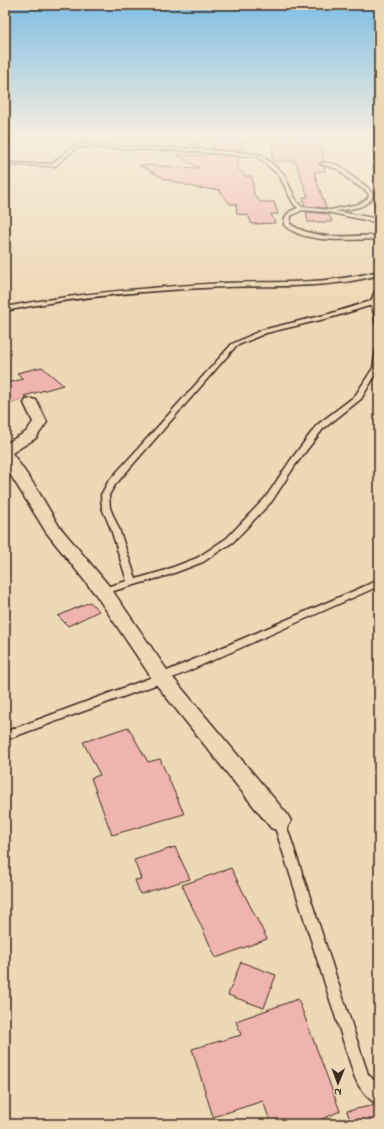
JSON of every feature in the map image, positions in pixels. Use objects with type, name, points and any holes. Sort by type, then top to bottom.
[{"type":"street","points":[[5,451],[31,435],[40,422],[31,404]]},
{"type":"street","points":[[5,455],[27,486],[52,528],[103,591],[162,678],[279,821]]},
{"type":"lane","points":[[288,190],[295,204],[301,208],[327,211],[379,221]]},
{"type":"lane","points":[[327,211],[360,205],[369,200],[371,195],[368,190]]},
{"type":"lane","points":[[301,208],[292,212],[287,216],[286,220],[287,225],[299,233],[319,236],[379,237]]},
{"type":"lane","points":[[5,309],[48,300],[128,290],[327,282],[367,277],[379,273]]},
{"type":"lane","points":[[379,288],[374,302],[379,324]]},
{"type":"lane","points":[[132,582],[115,529],[106,508],[105,495],[111,484],[234,345],[247,337],[262,332],[319,319],[374,302]]},
{"type":"lane","points":[[103,591],[166,573],[200,560],[230,540],[269,499],[293,463],[320,427],[358,397],[376,368],[379,350]]},
{"type":"lane","points":[[5,736],[162,678],[379,583]]},
{"type":"lane","points":[[279,821],[362,1078],[379,1097]]},
{"type":"building","points":[[216,190],[254,190],[254,194],[260,202],[274,202],[278,214],[271,214],[275,223],[252,224],[248,215],[237,214],[236,204],[230,204],[219,190]]},
{"type":"building","points":[[305,190],[320,190],[326,208],[305,206],[303,197],[308,197]]},
{"type":"building","points":[[306,212],[329,214],[332,222],[308,222]]},
{"type":"building","points":[[42,367],[63,385],[24,396],[27,398],[5,405],[5,384],[23,379],[17,373]]},
{"type":"building","points":[[90,602],[99,611],[68,626],[58,616]]},
{"type":"building","points":[[128,727],[148,762],[160,759],[184,814],[112,835],[91,778],[100,775],[83,742]]},
{"type":"building","points":[[175,847],[190,879],[140,894],[135,880],[141,879],[134,860]]},
{"type":"building","points":[[231,868],[267,939],[216,958],[182,885]]},
{"type":"building","points":[[241,962],[276,975],[264,1008],[228,995]]},
{"type":"building","points":[[298,999],[340,1111],[312,1124],[271,1124],[263,1101],[213,1117],[192,1049],[241,1035],[236,1021]]},
{"type":"building","points":[[375,1105],[379,1116],[379,1124],[351,1124],[347,1111]]}]
